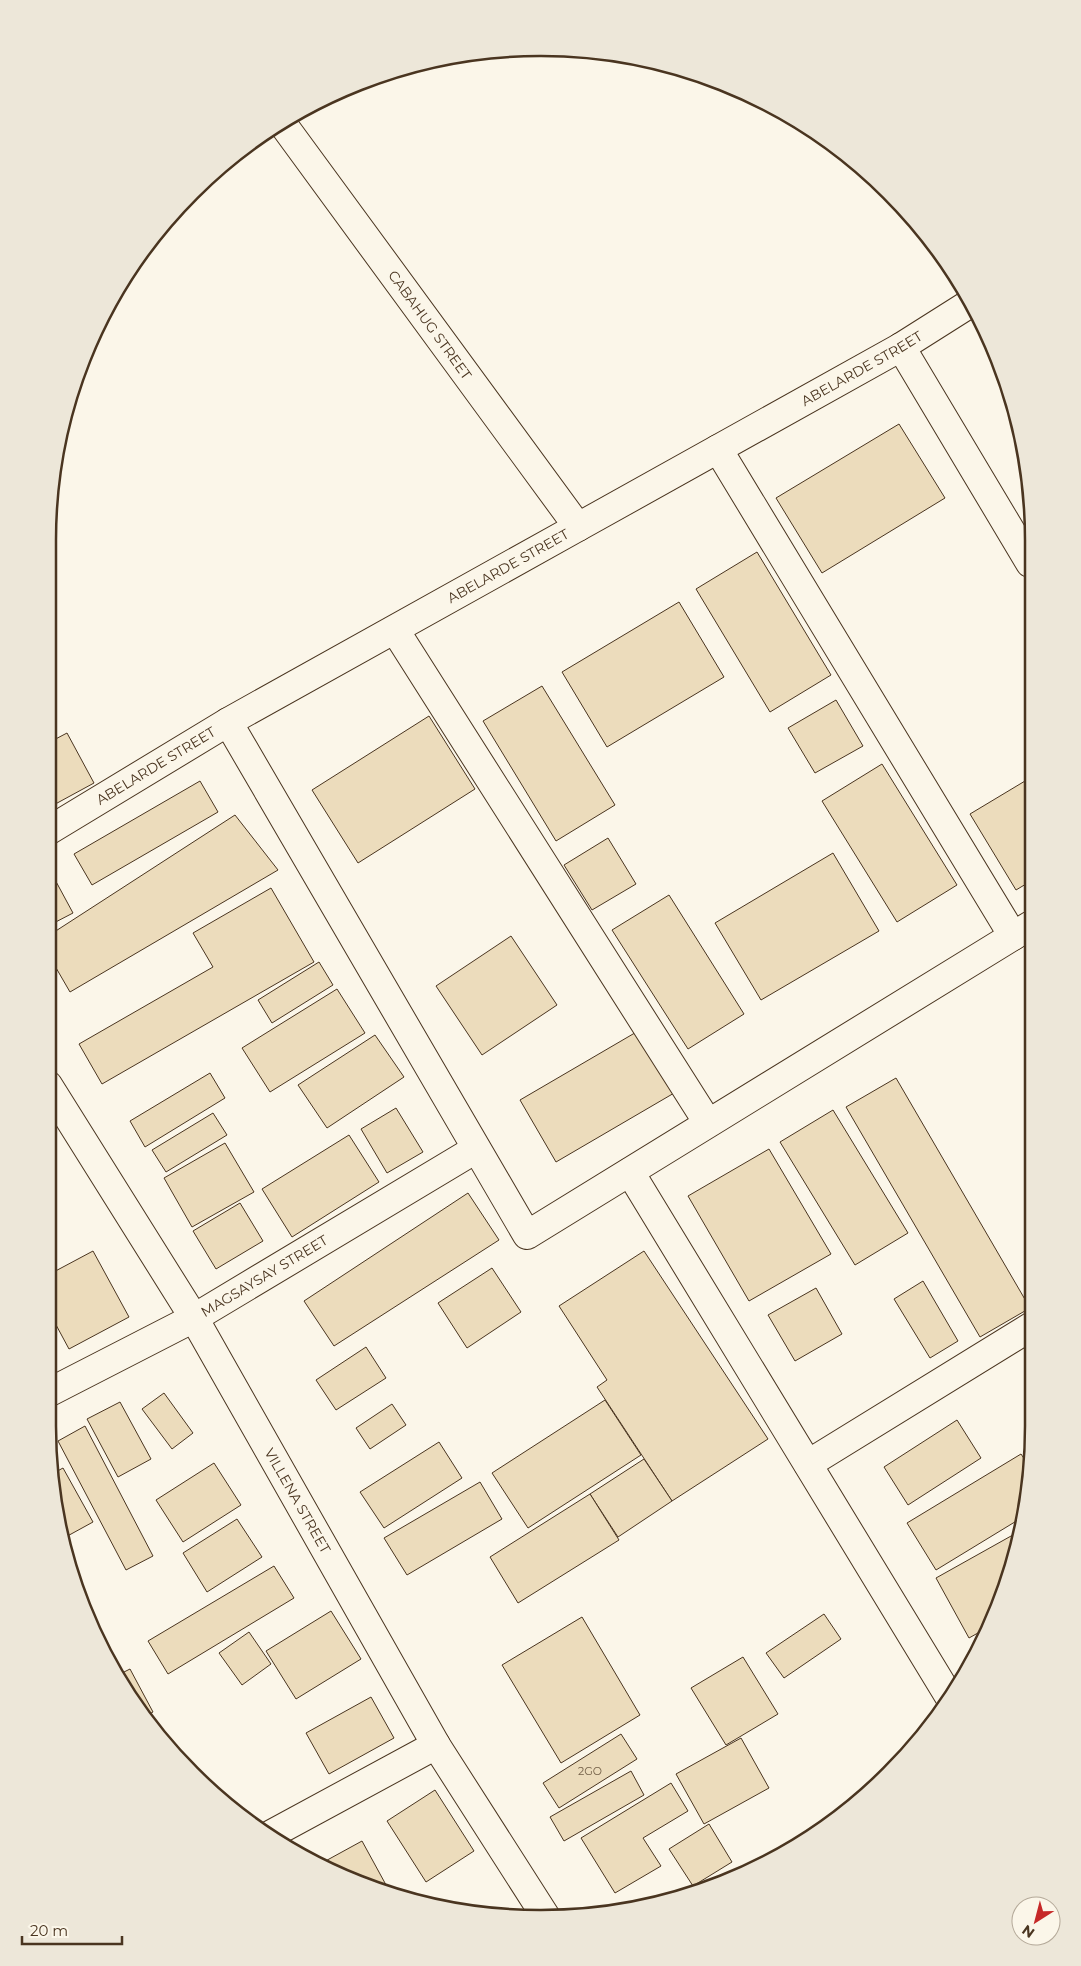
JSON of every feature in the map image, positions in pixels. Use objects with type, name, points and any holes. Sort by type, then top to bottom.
[{"type":"street","name":"CABAHUG STREET","points":[[286,129],[578,527]]},
{"type":"street","name":"ABELARDE STREET","points":[[56,826],[228,722],[901,347],[965,307]]},
{"type":"street","points":[[901,347],[1025,555]]},
{"type":"street","points":[[228,722],[527,1235],[1022,930],[718,449]]},
{"type":"street","points":[[395,630],[708,1123]]},
{"type":"street","name":"VILLENA STREET","points":[[56,1098],[194,1318],[436,1745],[541,1910]]},
{"type":"street","name":"MAGSAYSAY STREET","points":[[56,1389],[194,1318],[476,1149]]},
{"type":"street","points":[[630,1172],[946,1691]]},
{"type":"street","points":[[808,1464],[1025,1330]]},
{"type":"street","points":[[276,1831],[436,1745]]},
{"type":"building","points":[[899,424],[945,498],[822,573],[776,498]]},
{"type":"building","points":[[757,552],[831,675],[770,712],[696,589]]},
{"type":"building","points":[[679,602],[724,677],[607,747],[562,672]]},
{"type":"building","points":[[542,686],[615,805],[556,841],[483,721]]},
{"type":"building","points":[[836,700],[863,746],[815,773],[788,728]]},
{"type":"building","points":[[429,716],[475,789],[358,863],[312,790]]},
{"type":"building","points":[[67,733],[94,783],[56,804],[56,739]]},
{"type":"building","points":[[882,764],[957,885],[897,922],[822,801]]},
{"type":"building","points":[[200,781],[218,812],[92,885],[74,854]]},
{"type":"building","points":[[1025,781],[1025,885],[1016,890],[970,814]]},
{"type":"building","points":[[235,815],[278,870],[70,992],[56,968],[56,931]]},
{"type":"building","points":[[608,838],[636,884],[592,910],[564,865]]},
{"type":"building","points":[[833,853],[879,931],[761,1000],[715,923]]},
{"type":"building","points":[[56,882],[73,913],[56,922]]},
{"type":"building","points":[[271,888],[314,962],[102,1084],[79,1044],[213,967],[193,933]]},
{"type":"building","points":[[669,895],[744,1014],[688,1049],[612,930]]},
{"type":"building","points":[[511,936],[557,1005],[482,1055],[436,986]]},
{"type":"building","points":[[319,962],[333,985],[272,1023],[258,1000]]},
{"type":"building","points":[[337,989],[365,1033],[270,1092],[242,1048]]},
{"type":"building","points":[[645,1027],[681,1089],[556,1162],[520,1100]]},
{"type":"building","points":[[375,1035],[404,1077],[327,1128],[298,1085]]},
{"type":"building","points":[[210,1073],[225,1098],[145,1147],[130,1121]]},
{"type":"building","points":[[896,1078],[1025,1299],[1025,1311],[980,1337],[846,1107]]},
{"type":"building","points":[[396,1108],[423,1152],[387,1173],[361,1129]]},
{"type":"building","points":[[833,1110],[908,1233],[855,1265],[780,1142]]},
{"type":"building","points":[[213,1113],[227,1135],[166,1172],[152,1150]]},
{"type":"building","points":[[349,1135],[379,1182],[292,1237],[262,1189]]},
{"type":"building","points":[[225,1143],[254,1192],[192,1227],[164,1178]]},
{"type":"building","points":[[769,1149],[831,1254],[749,1301],[688,1196]]},
{"type":"building","points":[[468,1193],[499,1240],[334,1346],[304,1301]]},
{"type":"building","points":[[240,1203],[263,1241],[216,1269],[193,1231]]},
{"type":"building","points":[[93,1251],[129,1317],[69,1349],[56,1325],[56,1271]]},
{"type":"building","points":[[644,1251],[768,1439],[672,1501],[597,1387],[607,1380],[559,1306]]},
{"type":"building","points":[[492,1268],[521,1312],[467,1348],[438,1303]]},
{"type":"building","points":[[923,1281],[958,1341],[930,1358],[894,1299]]},
{"type":"building","points":[[816,1288],[842,1334],[795,1361],[768,1315]]},
{"type":"building","points":[[366,1347],[386,1378],[336,1410],[316,1380]]},
{"type":"building","points":[[164,1393],[193,1433],[172,1449],[142,1409]]},
{"type":"building","points":[[605,1400],[641,1455],[528,1528],[492,1473]]},
{"type":"building","points":[[120,1402],[151,1459],[118,1477],[87,1419]]},
{"type":"building","points":[[392,1404],[406,1425],[370,1449],[356,1428]]},
{"type":"building","points":[[957,1420],[981,1458],[908,1505],[884,1467]]},
{"type":"building","points":[[85,1426],[153,1556],[126,1570],[58,1441]]},
{"type":"building","points":[[439,1442],[462,1478],[384,1528],[360,1492]]},
{"type":"building","points":[[1021,1454],[1024,1458],[1021,1489],[1015,1522],[936,1570],[907,1523]]},
{"type":"building","points":[[644,1459],[672,1501],[618,1537],[590,1494]]},
{"type":"building","points":[[214,1463],[241,1505],[183,1542],[156,1500]]},
{"type":"building","points":[[63,1468],[93,1522],[69,1535],[60,1489],[58,1471]]},
{"type":"building","points":[[480,1482],[502,1519],[407,1575],[384,1538]]},
{"type":"building","points":[[590,1494],[619,1540],[518,1603],[490,1557]]},
{"type":"building","points":[[237,1519],[262,1557],[207,1592],[183,1553]]},
{"type":"building","points":[[1011,1536],[999,1581],[988,1611],[978,1633],[969,1638],[936,1578]]},
{"type":"building","points":[[274,1566],[294,1598],[168,1674],[148,1641]]},
{"type":"building","points":[[331,1611],[361,1659],[296,1699],[266,1651]]},
{"type":"building","points":[[824,1614],[841,1639],[784,1678],[766,1653]]},
{"type":"building","points":[[582,1617],[640,1715],[561,1763],[502,1665]]},
{"type":"building","points":[[249,1632],[271,1664],[242,1685],[219,1653]]},
{"type":"building","points":[[743,1657],[778,1714],[726,1745],[691,1688]]},
{"type":"building","points":[[130,1669],[153,1712],[151,1713],[124,1672]]},
{"type":"building","points":[[371,1697],[394,1738],[329,1774],[306,1733]]},
{"type":"building","points":[[621,1734],[637,1759],[559,1808],[543,1783]]},
{"type":"building","points":[[741,1738],[769,1788],[704,1824],[676,1774]]},
{"type":"building","points":[[631,1771],[644,1795],[564,1841],[550,1817]]},
{"type":"building","points":[[671,1783],[688,1811],[643,1838],[661,1866],[615,1893],[581,1838]]},
{"type":"building","points":[[435,1790],[474,1851],[426,1882],[387,1821]]},
{"type":"building","points":[[709,1824],[732,1862],[692,1885],[669,1849]]},
{"type":"building","points":[[362,1841],[386,1884],[355,1873],[327,1860]]}]
